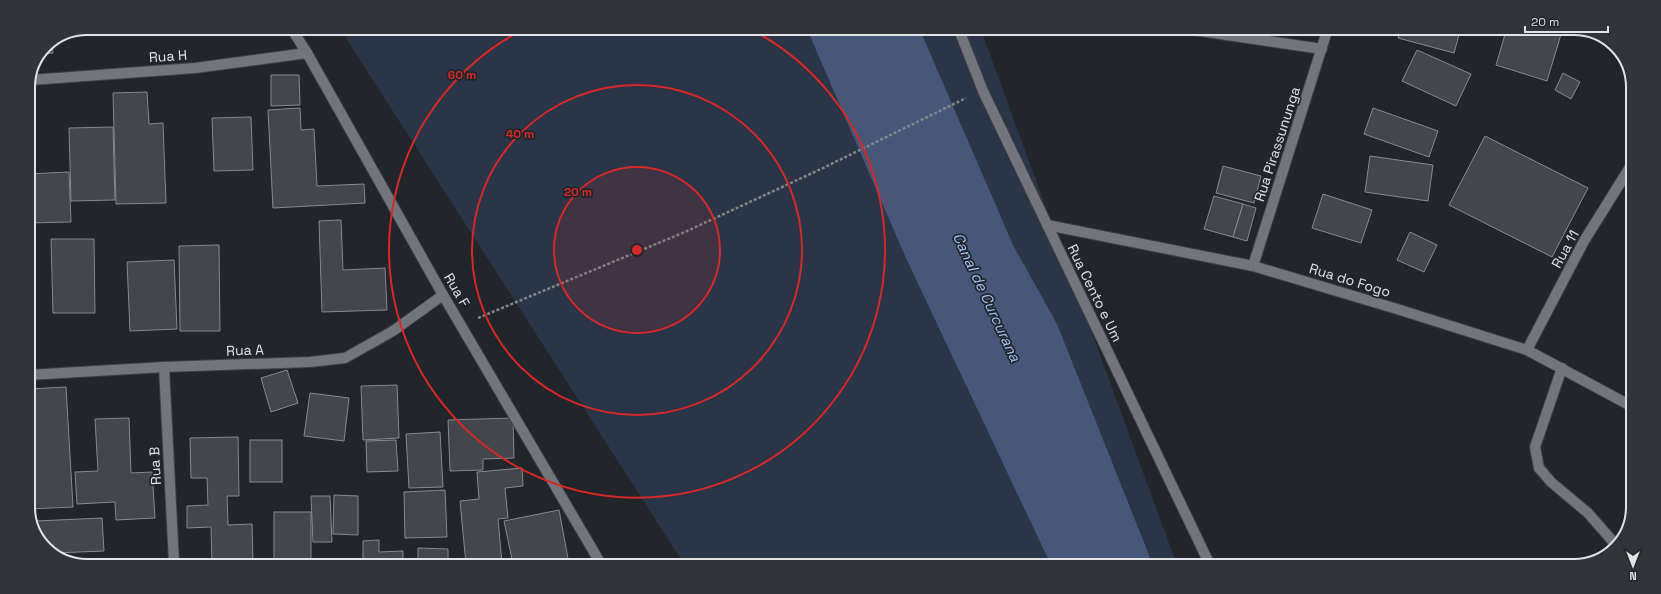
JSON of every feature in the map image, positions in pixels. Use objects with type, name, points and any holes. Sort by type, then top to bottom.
[{"type":"street","name":"Rua F","points":[[295,35],[443,295],[598,559]]},
{"type":"street","name":"Rua Cento e Um","points":[[961,35],[983,91],[1207,559]]},
{"type":"street","points":[[1227,35],[1322,49]]},
{"type":"street","name":"Rua Pirassununga","points":[[1253,266],[1326,35]]},
{"type":"street","name":"Rua H","points":[[36,80],[195,68],[307,53]]},
{"type":"street","name":"Rua 11","points":[[1527,350],[1584,240],[1626,174]]},
{"type":"street","name":"Rua do Fogo","points":[[1047,225],[1253,266],[1527,350],[1626,403]]},
{"type":"street","name":"Rua A","points":[[35,375],[164,367],[310,362],[345,358],[393,331],[443,295]]},
{"type":"street","name":"Rua B","points":[[164,367],[174,559]]},
{"type":"street","points":[[1562,368],[1535,447],[1539,468],[1551,482],[1588,513],[1613,541]]},
{"type":"path","points":[[461,325],[685,232],[821,169],[958,101]]},
{"type":"shaded area","points":[[344,35],[983,35],[1175,559],[681,559]]},
{"type":"water","name":"Canal de Curcurana","points":[[810,35],[922,35],[1013,245],[1057,324],[1151,559],[1048,559],[905,256]]},
{"type":"building","points":[[1399,35],[1459,35],[1454,53],[1398,38]]},
{"type":"building","points":[[1505,35],[1561,35],[1547,81],[1496,65]]},
{"type":"building","points":[[53,48],[53,53],[47,54]]},
{"type":"building","points":[[1417,50],[1471,74],[1456,106],[1402,81]]},
{"type":"building","points":[[1563,73],[1580,82],[1571,99],[1555,90]]},
{"type":"building","points":[[271,75],[299,75],[300,105],[271,106]]},
{"type":"building","points":[[147,92],[149,124],[163,123],[166,203],[116,204],[113,93]]},
{"type":"building","points":[[300,108],[301,130],[314,129],[317,186],[364,184],[365,203],[273,208],[268,110]]},
{"type":"building","points":[[1373,108],[1438,131],[1429,157],[1364,134]]},
{"type":"building","points":[[251,117],[253,170],[214,171],[212,118]]},
{"type":"building","points":[[113,127],[115,200],[71,201],[69,128]]},
{"type":"building","points":[[1485,136],[1588,188],[1552,257],[1449,205]]},
{"type":"building","points":[[1370,156],[1433,165],[1428,201],[1365,192]]},
{"type":"building","points":[[1223,166],[1261,176],[1254,203],[1216,193]]},
{"type":"building","points":[[69,172],[71,222],[35,223],[35,174]]},
{"type":"building","points":[[1323,194],[1372,210],[1361,243],[1312,228]]},
{"type":"building","points":[[1214,196],[1243,204],[1233,237],[1204,229]]},
{"type":"building","points":[[1243,204],[1256,208],[1247,241],[1233,237]]},
{"type":"building","points":[[341,220],[343,270],[385,268],[387,310],[322,312],[319,221]]},
{"type":"building","points":[[1410,232],[1437,245],[1424,272],[1397,260]]},
{"type":"building","points":[[51,239],[94,239],[95,313],[53,313]]},
{"type":"building","points":[[219,245],[220,331],[180,331],[179,246]]},
{"type":"building","points":[[174,260],[177,329],[130,331],[127,262]]},
{"type":"building","points":[[287,370],[298,403],[271,412],[261,378]]},
{"type":"building","points":[[397,385],[399,438],[363,440],[361,386]]},
{"type":"building","points":[[66,387],[73,507],[35,509],[35,389]]},
{"type":"building","points":[[310,393],[349,398],[344,441],[304,436]]},
{"type":"building","points":[[129,418],[131,473],[152,472],[155,518],[116,520],[115,502],[77,504],[75,472],[98,471],[95,419]]},
{"type":"building","points":[[513,418],[514,458],[483,459],[483,470],[450,471],[448,420]]},
{"type":"building","points":[[440,432],[443,487],[409,488],[406,434]]},
{"type":"building","points":[[238,437],[239,496],[227,496],[228,525],[252,524],[253,559],[212,559],[211,527],[187,528],[187,506],[208,505],[207,478],[191,478],[190,438]]},
{"type":"building","points":[[250,440],[282,440],[282,482],[250,482]]},
{"type":"building","points":[[396,440],[398,471],[367,472],[366,441]]},
{"type":"building","points":[[522,468],[523,486],[505,488],[508,518],[498,519],[502,559],[466,559],[460,501],[479,499],[477,472]]},
{"type":"building","points":[[445,490],[447,537],[405,538],[404,492]]},
{"type":"building","points":[[334,495],[358,496],[358,535],[333,534]]},
{"type":"building","points":[[311,496],[330,496],[332,542],[313,542]]},
{"type":"building","points":[[559,510],[568,559],[512,559],[504,521]]},
{"type":"building","points":[[274,512],[311,512],[311,559],[274,559]]},
{"type":"building","points":[[102,518],[104,551],[61,552],[50,544],[42,533],[37,521]]},
{"type":"building","points":[[379,540],[379,552],[403,551],[403,559],[363,559],[363,541]]},
{"type":"building","points":[[418,548],[448,549],[448,559],[418,559]]}]
